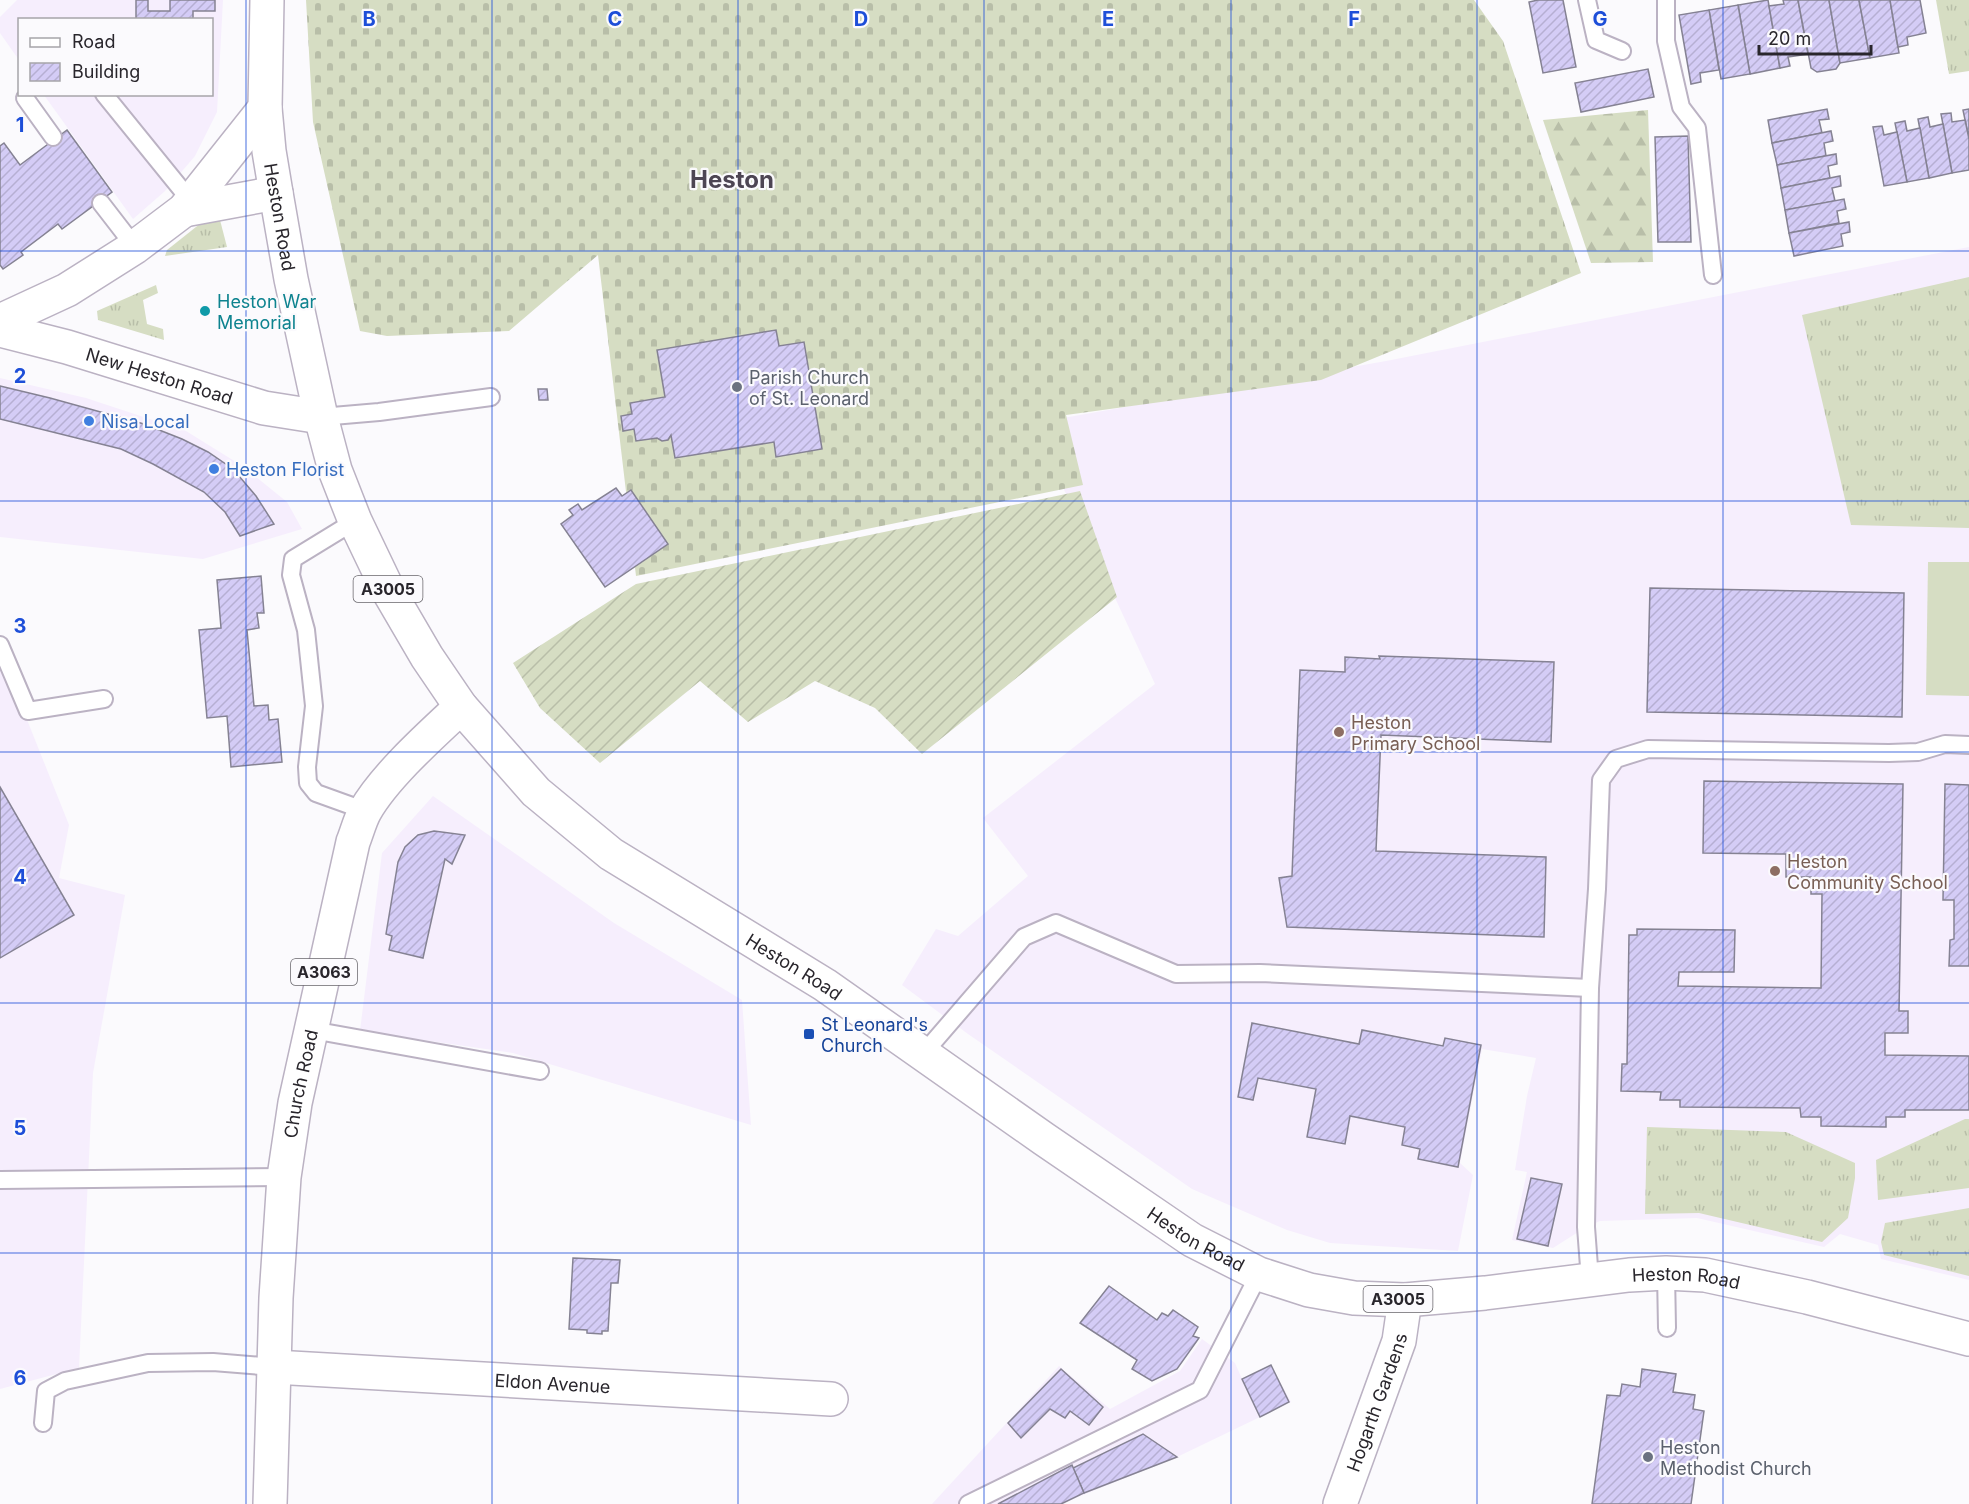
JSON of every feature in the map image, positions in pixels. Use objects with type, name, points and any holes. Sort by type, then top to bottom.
[{"type":"main road","name":"Heston Road","points":[[267,0],[265,108],[276,193],[291,279],[321,417],[335,470],[355,521],[389,592],[427,657],[461,707],[536,792],[611,855],[825,985],[1192,1240],[1259,1274],[1309,1290],[1354,1298],[1405,1300],[1666,1273],[1705,1275],[1969,1339]]},
{"type":"main road","points":[[0,321],[67,290],[135,247],[190,206],[265,108]]},
{"type":"main road","points":[[190,206],[276,193]]},
{"type":"main road","name":"New Heston Road","points":[[0,330],[67,347],[264,408],[321,417]]},
{"type":"main road","name":"Church Road","points":[[270,1504],[276,1298],[284,1178],[295,1103],[353,842],[366,811],[387,783],[411,755],[461,707]]},
{"type":"main road","name":"Hogarth Gardens","points":[[1340,1504],[1399,1341],[1405,1300]]},
{"type":"main road","name":"Eldon Avenue","points":[[274,1367],[831,1399]]},
{"type":"lane","points":[[1587,0],[1596,40],[1622,51]]},
{"type":"lane","points":[[1666,0],[1666,41],[1681,107],[1697,128],[1713,275]]},
{"type":"lane","points":[[106,96],[190,206]]},
{"type":"lane","points":[[25,98],[53,137]]},
{"type":"lane","points":[[101,203],[135,247]]},
{"type":"lane","points":[[321,417],[380,412],[491,397]]},
{"type":"lane","points":[[355,521],[293,559],[291,575],[306,630],[314,706],[307,767],[308,783],[316,792],[366,811]]},
{"type":"lane","points":[[0,645],[28,711],[104,699]]},
{"type":"lane","points":[[1590,1280],[1586,1227],[1590,988],[1601,780],[1616,759],[1648,749],[1889,753],[1918,752],[1945,744],[1969,745]]},
{"type":"lane","points":[[923,1054],[1024,937],[1056,923],[1176,974],[1260,973],[1590,988]]},
{"type":"lane","points":[[312,1030],[540,1071]]},
{"type":"lane","points":[[0,1180],[284,1178]]},
{"type":"lane","points":[[1666,1273],[1667,1328]]},
{"type":"lane","points":[[968,1504],[1200,1390],[1259,1274]]},
{"type":"lane","points":[[43,1423],[46,1391],[65,1381],[148,1363],[213,1362],[274,1367]]},
{"type":"shaded area","points":[[17,0],[223,0],[217,112],[195,156],[165,191],[133,219],[45,96],[213,96],[213,18],[18,18],[18,59],[0,33],[0,17]]},
{"type":"shaded area","points":[[1969,247],[1969,1280],[1881,1259],[1878,1245],[1840,1234],[1824,1247],[1697,1218],[1600,1221],[1553,1248],[1512,1240],[1527,1172],[1515,1170],[1527,1096],[1536,1058],[1482,1049],[1460,1163],[1473,1175],[1458,1251],[1330,1243],[1287,1230],[1192,1189],[968,1034],[902,985],[936,929],[958,936],[1028,876],[983,818],[1155,684],[1071,503],[1029,424],[1386,361]]},
{"type":"shaded area","points":[[0,378],[86,398],[186,431],[244,467],[287,502],[302,529],[203,559],[0,537]]},
{"type":"shaded area","points":[[0,652],[69,825],[59,878],[125,895],[93,1073],[79,1368],[0,1389]]},
{"type":"shaded area","points":[[433,796],[614,923],[742,1000],[751,1125],[513,1053],[360,1031],[382,853]]},
{"type":"shaded area","points":[[1202,1339],[1235,1363],[1242,1379],[1271,1365],[1291,1402],[1177,1457],[1061,1504],[932,1504],[1059,1366],[1110,1409],[1180,1371]]},
{"type":"green space","points":[[306,0],[1474,0],[1503,41],[1581,273],[1321,380],[1066,415],[1083,485],[636,576],[598,255],[509,331],[387,336],[360,331],[313,122]]},
{"type":"green space","points":[[1936,0],[1969,0],[1969,71],[1949,74]]},
{"type":"green space","points":[[1648,110],[1653,262],[1591,263],[1543,120]]},
{"type":"green space","points":[[220,220],[227,247],[165,256],[167,250],[201,223]]},
{"type":"green space","points":[[1969,277],[1969,528],[1851,525],[1802,315]]},
{"type":"green space","points":[[156,285],[158,293],[143,300],[147,324],[163,329],[164,340],[98,320],[97,311]]},
{"type":"green space","points":[[1080,491],[1117,597],[922,754],[875,708],[815,681],[748,722],[700,681],[600,763],[540,708],[513,663],[636,584]]},
{"type":"green space","points":[[1928,562],[1969,562],[1969,696],[1926,695]]},
{"type":"green space","points":[[1969,1119],[1969,1188],[1878,1200],[1876,1160]]},
{"type":"green space","points":[[1647,1127],[1786,1132],[1855,1163],[1855,1178],[1848,1218],[1822,1242],[1699,1213],[1645,1214]]},
{"type":"green space","points":[[1969,1208],[1969,1276],[1884,1255],[1881,1242],[1885,1223]]},
{"type":"building","points":[[136,0],[148,0],[148,11],[170,11],[170,0],[215,0],[215,11],[193,11],[193,18],[136,18]]},
{"type":"building","points":[[1563,0],[1576,67],[1543,73],[1529,2]]},
{"type":"building","points":[[1768,0],[1780,68],[1750,74],[1738,5]]},
{"type":"building","points":[[1783,0],[1798,0],[1808,54],[1788,57],[1790,66],[1780,68],[1769,6],[1784,4]]},
{"type":"building","points":[[1798,0],[1829,0],[1840,63],[1836,69],[1817,72],[1811,68]]},
{"type":"building","points":[[1829,0],[1859,0],[1870,58],[1840,63]]},
{"type":"building","points":[[1859,0],[1890,0],[1899,53],[1870,58]]},
{"type":"building","points":[[1890,0],[1920,0],[1926,33],[1907,37],[1908,45],[1898,47]]},
{"type":"building","points":[[1738,5],[1750,74],[1721,79],[1709,10]]},
{"type":"building","points":[[1709,10],[1719,70],[1700,73],[1701,82],[1691,84],[1679,15]]},
{"type":"building","points":[[1648,69],[1654,97],[1581,112],[1575,83]]},
{"type":"building","points":[[1827,109],[1829,119],[1819,120],[1822,133],[1772,143],[1768,120]]},
{"type":"building","points":[[1969,109],[1969,139],[1963,110]]},
{"type":"building","points":[[1951,113],[1952,122],[1965,120],[1969,139],[1969,170],[1952,173],[1941,114]]},
{"type":"building","points":[[1928,117],[1930,127],[1943,124],[1952,173],[1929,178],[1918,119]]},
{"type":"building","points":[[1905,121],[1907,131],[1920,128],[1929,178],[1907,182],[1895,123]]},
{"type":"building","points":[[1882,126],[1884,135],[1897,132],[1907,182],[1884,186],[1873,127]]},
{"type":"building","points":[[67,130],[112,192],[62,229],[58,224],[21,252],[23,255],[3,269],[0,265],[0,146],[4,143],[20,165]]},
{"type":"building","points":[[1831,131],[1833,141],[1824,143],[1826,156],[1777,165],[1772,143]]},
{"type":"building","points":[[1688,136],[1691,242],[1658,242],[1655,137]]},
{"type":"building","points":[[1836,154],[1837,164],[1828,166],[1830,178],[1781,188],[1777,165]]},
{"type":"building","points":[[1840,176],[1841,186],[1832,188],[1835,201],[1785,210],[1781,188]]},
{"type":"building","points":[[1844,199],[1846,209],[1837,211],[1839,223],[1789,233],[1785,210]]},
{"type":"building","points":[[1849,222],[1850,232],[1841,234],[1843,246],[1794,256],[1789,233]]},
{"type":"building","name":"Parish Church of St. Leonard","points":[[776,330],[779,346],[804,342],[822,449],[776,457],[774,442],[675,458],[671,435],[668,440],[662,441],[657,438],[636,441],[634,429],[623,431],[621,416],[632,414],[630,403],[665,397],[657,350]]},
{"type":"building","points":[[0,386],[144,424],[208,452],[233,469],[256,496],[274,524],[240,536],[225,512],[204,492],[153,464],[121,449],[0,419]]},
{"type":"building","points":[[538,389],[547,389],[548,400],[539,400]]},
{"type":"building","points":[[616,488],[622,496],[631,490],[668,544],[605,587],[561,524],[573,515],[569,510],[578,504],[582,510]]},
{"type":"building","points":[[261,576],[264,613],[257,613],[259,628],[247,630],[254,706],[268,705],[269,720],[278,719],[282,762],[231,767],[227,716],[207,718],[199,630],[221,628],[217,580]]},
{"type":"building","points":[[1650,588],[1904,593],[1902,717],[1647,712]]},
{"type":"building","points":[[1379,656],[1554,662],[1551,742],[1381,735],[1376,851],[1546,857],[1544,937],[1287,927],[1279,878],[1292,876],[1300,670],[1345,672],[1345,657],[1380,659]]},
{"type":"building","points":[[1704,781],[1903,784],[1899,1011],[1908,1011],[1908,1033],[1885,1033],[1885,1055],[1969,1056],[1969,1110],[1905,1110],[1905,1117],[1886,1117],[1886,1127],[1821,1126],[1821,1117],[1801,1117],[1800,1108],[1680,1107],[1680,1100],[1660,1100],[1661,1092],[1621,1091],[1622,1064],[1627,1064],[1629,935],[1637,935],[1637,929],[1735,930],[1734,972],[1679,972],[1678,986],[1821,988],[1822,894],[1811,894],[1811,877],[1786,877],[1786,854],[1703,853]]},
{"type":"building","points":[[1945,784],[1969,785],[1969,966],[1949,966],[1950,940],[1954,939],[1954,900],[1943,900]]},
{"type":"building","points":[[0,787],[74,915],[0,958]]},
{"type":"building","points":[[434,831],[465,835],[452,864],[445,859],[423,958],[389,950],[392,936],[386,934],[398,862],[405,847],[418,835]]},
{"type":"building","points":[[1252,1023],[1359,1044],[1362,1030],[1443,1046],[1445,1038],[1481,1045],[1458,1167],[1418,1159],[1420,1149],[1402,1145],[1405,1127],[1350,1116],[1345,1144],[1307,1137],[1316,1089],[1258,1078],[1253,1100],[1238,1097]]},
{"type":"building","points":[[1531,1178],[1562,1184],[1548,1246],[1517,1239]]},
{"type":"building","points":[[573,1258],[620,1260],[618,1283],[611,1283],[608,1331],[602,1331],[602,1334],[569,1329]]},
{"type":"building","points":[[1109,1286],[1157,1320],[1162,1313],[1168,1316],[1173,1310],[1198,1327],[1193,1336],[1199,1338],[1177,1369],[1152,1381],[1132,1369],[1137,1360],[1080,1323]]},
{"type":"building","points":[[1271,1365],[1289,1402],[1260,1417],[1242,1379]]},
{"type":"building","points":[[1061,1369],[1103,1407],[1089,1425],[1070,1411],[1065,1418],[1050,1409],[1021,1438],[1008,1423]]},
{"type":"building","name":"Heston Methodist Church","points":[[1642,1369],[1676,1374],[1673,1392],[1695,1395],[1693,1409],[1704,1411],[1691,1504],[1592,1504],[1607,1395],[1620,1396],[1622,1384],[1640,1387]]},
{"type":"building","points":[[1143,1434],[1177,1457],[1084,1493],[1073,1468]]},
{"type":"building","points":[[1072,1465],[1084,1493],[1061,1504],[998,1504]]},
{"type":"place","name":"Heston War Memorial","points":[[205,311]]},
{"type":"place","name":"Parish Church of St. Leonard","points":[[737,387]]},
{"type":"place","name":"Nisa Local","points":[[89,421]]},
{"type":"place","name":"Heston Florist","points":[[214,469]]},
{"type":"place","name":"Heston Primary School","points":[[1339,732]]},
{"type":"place","name":"Heston Community School","points":[[1775,871]]},
{"type":"place","name":"St Leonard's Church","points":[[809,1034]]},
{"type":"place","name":"Heston Methodist Church","points":[[1648,1457]]},
{"type":"district","name":"Heston","points":[[732,179]]}]
